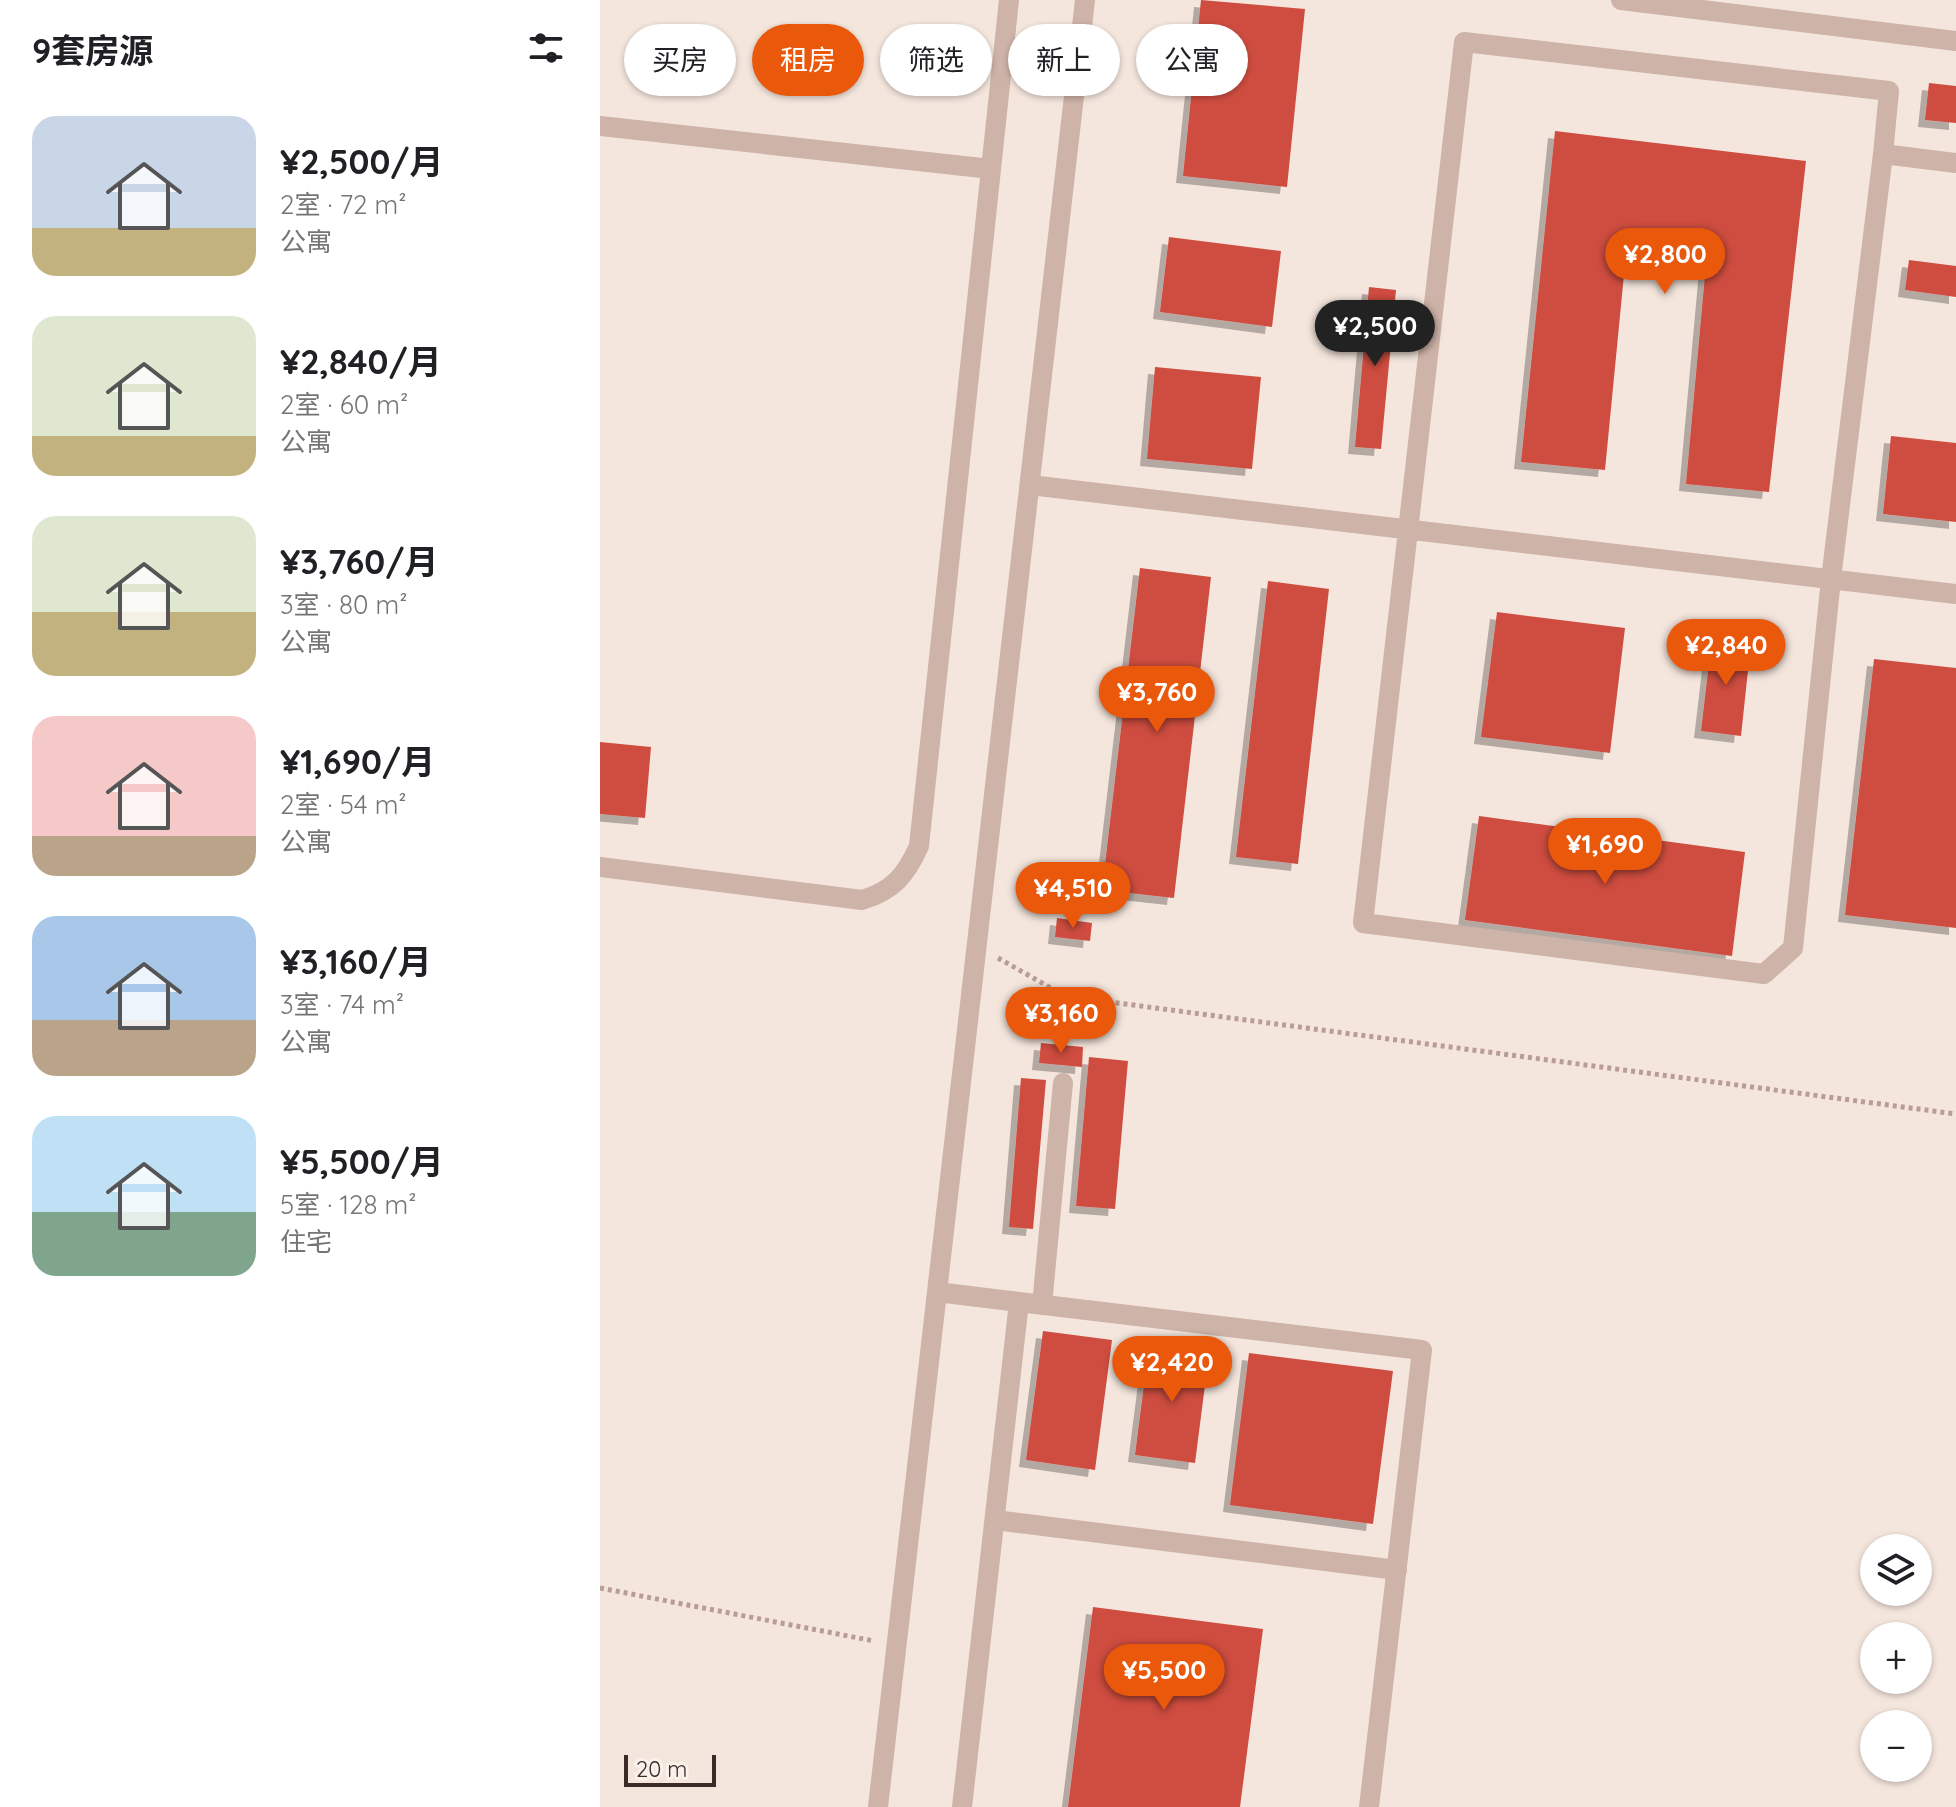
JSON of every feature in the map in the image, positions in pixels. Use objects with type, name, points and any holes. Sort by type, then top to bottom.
[{"type":"street","points":[[600,867],[862,900],[887,893],[908,870],[919,846],[1009,0]]},
{"type":"street","points":[[878,1807],[1085,0]]},
{"type":"street","points":[[1621,0],[1773,9],[1956,41]]},
{"type":"street","points":[[1464,42],[1889,91],[1883,154],[1831,579],[1793,948],[1764,974],[1363,923],[1464,42]]},
{"type":"street","points":[[600,126],[991,169]]},
{"type":"street","points":[[1883,154],[1956,163]]},
{"type":"street","points":[[1030,485],[1956,594]]},
{"type":"street","points":[[1042,1305],[1063,1083]]},
{"type":"street","points":[[937,1292],[1422,1350],[1369,1807]]},
{"type":"street","points":[[962,1807],[1019,1302]]},
{"type":"street","points":[[995,1520],[1397,1570]]},
{"type":"path","points":[[977,945],[1065,996],[1956,1114]]},
{"type":"path","points":[[600,1588],[897,1645]]},
{"type":"building","points":[[1201,0],[1305,9],[1287,187],[1183,176],[1191,96],[1248,96],[1248,24],[1199,24]]},
{"type":"building","points":[[1929,83],[1956,86],[1956,123],[1925,120]]},
{"type":"building","points":[[1555,131],[1806,161],[1769,492],[1686,484],[1706,264],[1626,254],[1605,470],[1521,462]]},
{"type":"building","points":[[1169,237],[1281,251],[1272,327],[1160,312]]},
{"type":"building","points":[[1909,260],[1956,266],[1956,297],[1905,290]]},
{"type":"building","points":[[1369,287],[1396,290],[1381,449],[1355,447]]},
{"type":"building","points":[[1155,367],[1261,377],[1252,469],[1147,459]]},
{"type":"building","points":[[1891,436],[1956,443],[1956,522],[1883,514]]},
{"type":"building","points":[[1140,568],[1211,577],[1174,898],[1102,890]]},
{"type":"building","points":[[1268,581],[1329,589],[1298,864],[1236,857]]},
{"type":"building","points":[[1497,612],[1625,628],[1610,753],[1481,737]]},
{"type":"building","points":[[1712,638],[1751,642],[1741,736],[1701,731]]},
{"type":"building","points":[[1874,659],[1956,668],[1956,928],[1845,915]]},
{"type":"building","points":[[600,742],[651,747],[645,818],[600,814]]},
{"type":"building","points":[[1479,816],[1745,852],[1732,956],[1465,920]]},
{"type":"building","points":[[1057,918],[1092,923],[1090,941],[1055,937]]},
{"type":"building","points":[[1041,1043],[1083,1047],[1082,1067],[1039,1063]]},
{"type":"building","points":[[1089,1057],[1128,1061],[1115,1209],[1076,1206]]},
{"type":"building","points":[[1021,1078],[1046,1080],[1033,1229],[1009,1227]]},
{"type":"building","points":[[1043,1331],[1112,1340],[1095,1470],[1026,1460]]},
{"type":"building","points":[[1149,1346],[1209,1354],[1195,1463],[1135,1455]]},
{"type":"building","points":[[1249,1353],[1393,1371],[1373,1524],[1230,1505]]},
{"type":"building","points":[[1093,1607],[1263,1629],[1240,1807],[1068,1807]]}]
